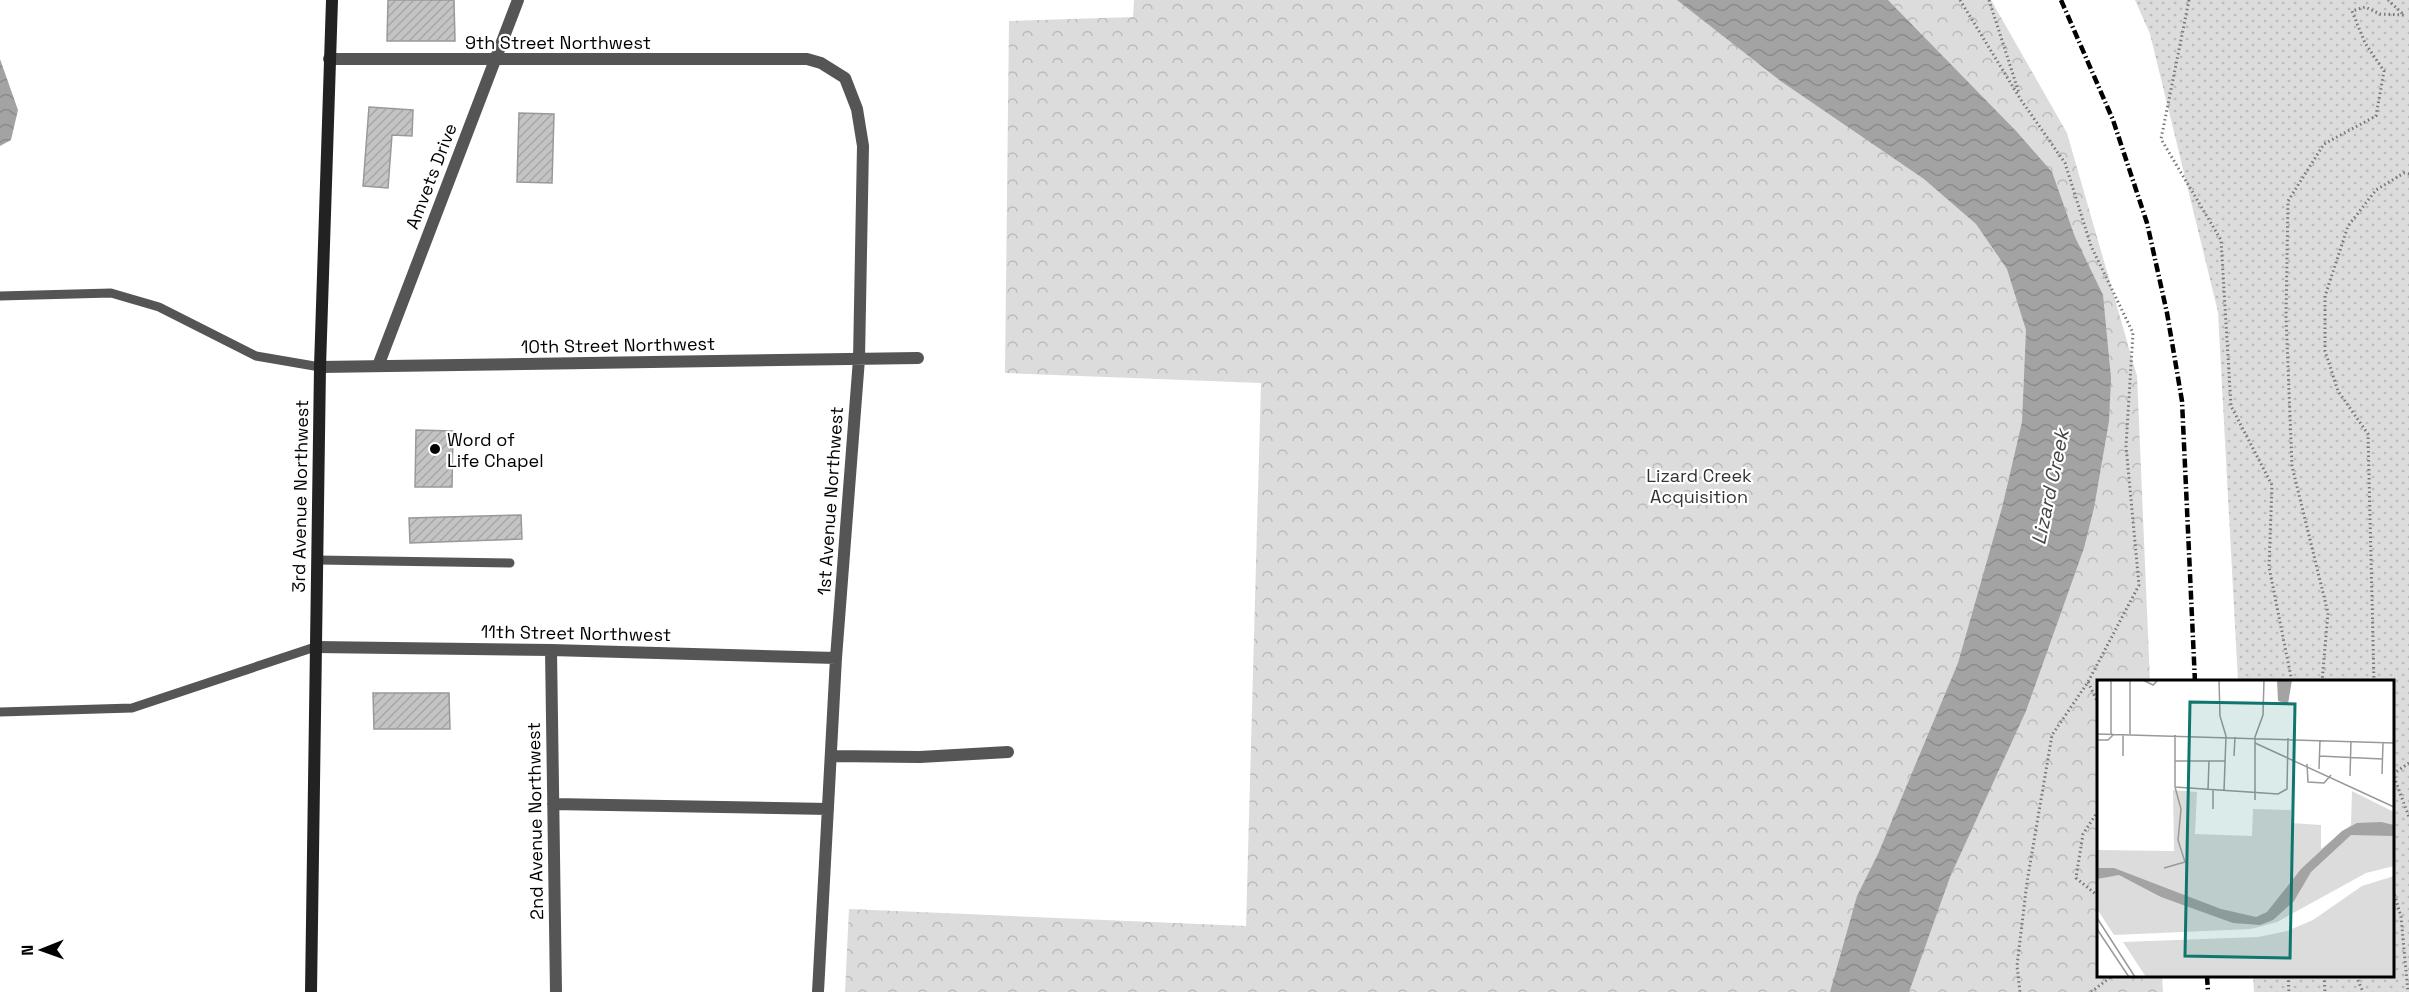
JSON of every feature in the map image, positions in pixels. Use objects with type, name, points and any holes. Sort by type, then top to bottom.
[{"type":"main road","name":"3rd Avenue Northwest","points":[[310,992],[320,367],[332,0]]},
{"type":"street","name":"Amvets Drive","points":[[378,366],[518,0]]},
{"type":"street","name":"9th Street Northwest","points":[[329,59],[493,61],[788,59]]},
{"type":"street","name":"1st Avenue Northwest","points":[[788,59],[807,59],[845,78],[857,109],[863,146],[859,359],[836,658],[818,992]]},
{"type":"street","name":"10th Street Northwest","points":[[320,367],[918,358]]},
{"type":"street","name":"11th Street Northwest","points":[[315,647],[551,650],[836,658]]},
{"type":"street","name":"2nd Avenue Northwest","points":[[551,650],[556,992]]},
{"type":"street","points":[[831,756],[920,757],[1008,752]]},
{"type":"street","points":[[553,804],[828,809]]},
{"type":"lane","points":[[0,296],[111,293],[159,307],[256,356],[320,367]]},
{"type":"lane","points":[[318,560],[510,563]]},
{"type":"lane","points":[[0,712],[132,708],[315,647]]},
{"type":"path","points":[[1960,0],[2021,100],[2065,163],[2091,246],[2133,333],[2126,446],[2139,585],[2088,682],[2052,735],[2027,882],[2017,966],[2020,992]]},
{"type":"path","points":[[1989,0],[2021,100]]},
{"type":"path","points":[[2188,0],[2161,139],[2221,240],[2231,406],[2272,485],[2269,567],[2292,680]]},
{"type":"path","points":[[2322,680],[2328,613],[2292,466],[2286,316],[2288,201],[2324,144],[2376,116],[2384,72],[2365,43],[2352,11],[2365,7],[2380,14],[2404,15],[2388,0]]},
{"type":"path","points":[[2374,680],[2368,434],[2338,391],[2325,351],[2325,296],[2348,226],[2376,190],[2403,173],[2409,174]]},
{"type":"path","points":[[2088,682],[2097,701]]},
{"type":"path","points":[[2394,773],[2409,762]]},
{"type":"path","points":[[2394,777],[2409,817]]},
{"type":"path","points":[[2097,813],[2083,834],[2076,878],[2097,895]]},
{"type":"path","points":[[2394,893],[2401,917],[2408,992]]},
{"type":"path","points":[[2091,992],[2110,977]]},
{"type":"path","points":[[2288,977],[2289,992]]},
{"type":"path","points":[[2324,977],[2325,992]]},
{"type":"path","points":[[2357,977],[2363,992]]},
{"type":"green space","name":"Lizard Creek Acquisition","points":[[1134,0],[1991,0],[2067,133],[2137,376],[2150,680],[2097,680],[2097,977],[2162,977],[2163,992],[845,992],[849,909],[1246,926],[1261,383],[1005,373],[1009,21],[1133,17]]},
{"type":"green space","points":[[2135,0],[2409,0],[2409,992],[2254,992],[2253,977],[2394,977],[2394,680],[2238,680],[2218,312],[2150,34]]},
{"type":"water","name":"Lizard Creek","points":[[1677,0],[1888,0],[2017,132],[2052,172],[2075,237],[2103,295],[2111,378],[2109,421],[2094,508],[2084,548],[2026,711],[1950,877],[1909,992],[1830,992],[1857,896],[1878,854],[1958,663],[2002,508],[2022,422],[2026,330],[2007,269],[1976,224],[1924,179],[1782,82]]},
{"type":"water","points":[[0,59],[18,110],[11,140],[0,146]]},
{"type":"building","points":[[388,0],[454,0],[455,41],[387,41]]},
{"type":"building","points":[[369,107],[413,110],[412,136],[392,135],[388,188],[363,186]]},
{"type":"building","points":[[519,113],[554,114],[552,183],[517,182]]},
{"type":"building","points":[[416,430],[453,431],[452,487],[415,487]]},
{"type":"building","points":[[521,515],[522,539],[410,543],[409,518]]},
{"type":"building","points":[[373,693],[449,693],[450,729],[374,729]]},
{"type":"railway","points":[[2061,0],[2113,120],[2147,223],[2167,313],[2182,401],[2195,680]]},
{"type":"railway","points":[[2207,977],[2208,992]]},
{"type":"place","name":"Word of Life Chapel","points":[[435,449]]}]
